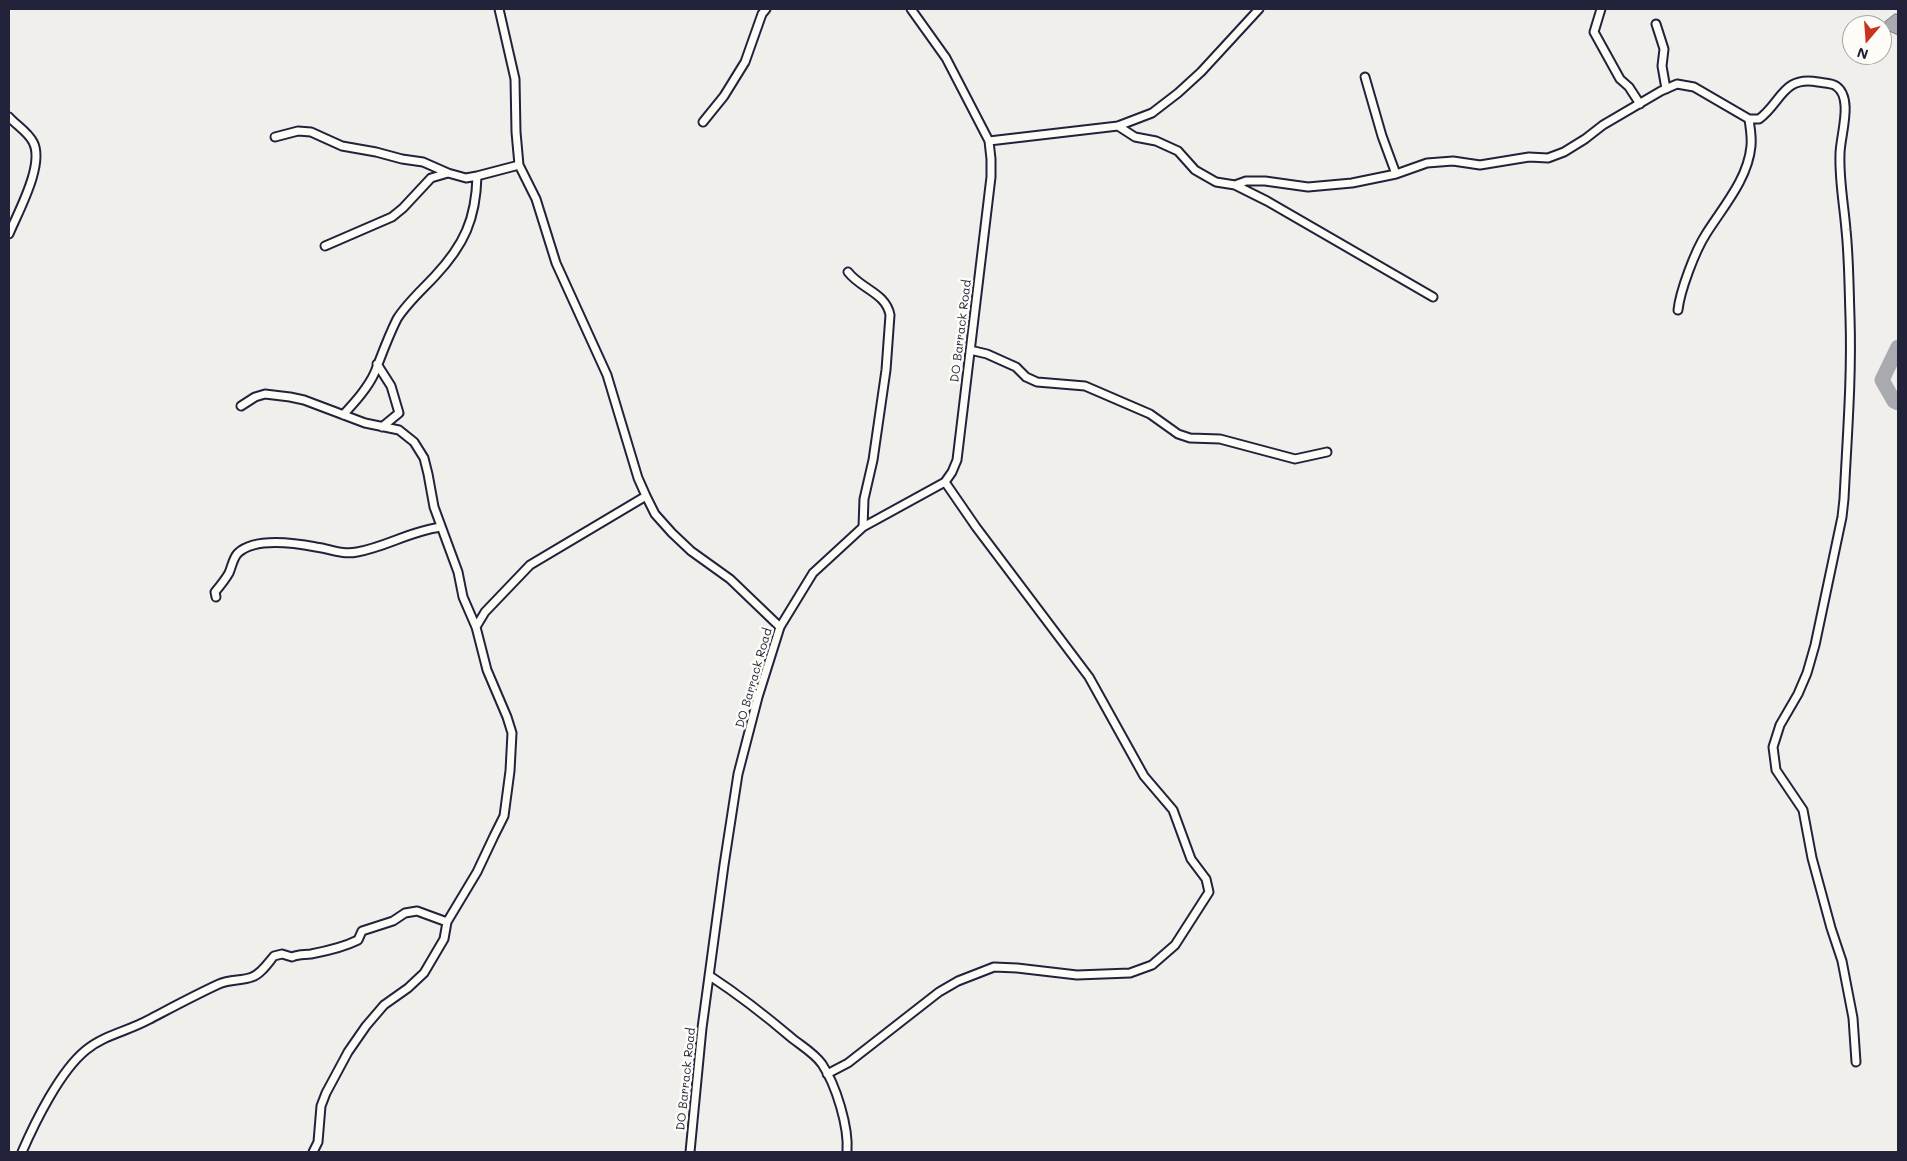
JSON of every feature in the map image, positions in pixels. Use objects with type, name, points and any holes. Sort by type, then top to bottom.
[{"type":"street","points":[[499,9],[515,79],[519,165],[536,199],[556,263],[607,375],[638,478],[646,496],[655,514],[672,533],[691,551],[730,580],[780,627]]},
{"type":"street","points":[[703,122],[724,96],[745,62],[762,14],[766,9]]},
{"type":"street","points":[[911,9],[946,58],[989,141],[1118,126],[1152,113],[1201,72],[1259,9]]},
{"type":"street","points":[[1601,9],[1594,32],[1620,79],[1629,87],[1640,104]]},
{"type":"street","points":[[1656,24],[1664,49],[1662,66],[1666,89]]},
{"type":"street","points":[[1365,77],[1382,136],[1396,174]]},
{"type":"street","points":[[1236,185],[1246,181],[1265,181],[1308,187],[1352,183],[1396,174],[1427,163],[1453,162],[1480,165],[1529,157],[1548,158],[1564,152],[1603,125],[1677,84],[1694,87],[1750,119],[1759,119],[1769,112],[1782,92],[1796,81],[1814,81],[1836,85],[1844,95],[1846,110],[1840,141],[1840,172],[1846,231],[1850,376],[1844,499],[1815,645],[1807,673],[1798,694],[1780,725],[1773,747],[1776,770],[1804,810],[1812,858],[1842,961],[1853,1018],[1856,1062]]},
{"type":"street","points":[[9,117],[34,142],[36,155],[30,184],[9,234]]},
{"type":"street","points":[[1678,310],[1680,295],[1704,237],[1745,171],[1751,145],[1750,119]]},
{"type":"street","points":[[1118,126],[1135,137],[1156,142],[1178,151],[1195,170],[1216,182],[1236,185],[1267,201],[1433,297]]},
{"type":"street","points":[[275,137],[298,131],[311,132],[342,146],[423,162],[448,173],[466,178],[519,165]]},
{"type":"street","name":"DO Barrack Road","points":[[690,1152],[702,1028],[724,865],[738,774],[758,698],[780,627],[813,573],[863,527],[945,482],[957,460],[991,177],[989,141]]},
{"type":"street","points":[[325,246],[392,217],[431,178],[448,173]]},
{"type":"street","points":[[343,415],[374,374],[385,343],[398,318],[435,277],[466,236],[471,220],[477,176]]},
{"type":"street","points":[[848,272],[859,284],[884,300],[890,315],[886,370],[873,460],[864,499],[863,527]]},
{"type":"street","points":[[970,350],[987,354],[1016,367],[1026,377],[1037,382],[1085,386],[1150,414],[1178,434],[1190,438],[1220,439],[1295,459],[1327,452]]},
{"type":"street","points":[[377,364],[391,386],[399,413],[382,427]]},
{"type":"street","points":[[241,406],[255,397],[272,394],[304,400],[365,424],[399,430],[414,442],[424,458],[434,507],[458,572],[463,597],[476,627],[487,670],[512,733],[510,771],[504,816],[477,872],[447,922],[444,939],[424,973],[408,988],[384,1005],[366,1026],[348,1052],[323,1100],[318,1142],[313,1152]]},
{"type":"street","points":[[827,1074],[848,1063],[939,992],[958,981],[994,967],[1077,975],[1130,973],[1152,965],[1175,945],[1209,892],[1206,879],[1191,859],[1173,810],[1144,776],[1089,677],[976,527],[945,482]]},
{"type":"street","points":[[476,627],[485,612],[530,565],[646,496]]},
{"type":"street","points":[[216,597],[215,592],[230,572],[234,558],[238,553],[250,546],[266,542],[299,544],[344,554],[359,552],[424,529],[441,527]]},
{"type":"street","points":[[22,1152],[53,1094],[73,1063],[87,1049],[104,1039],[221,983],[234,979],[253,977],[274,956],[282,954],[292,957],[349,944],[358,940],[362,931],[393,921],[405,913],[417,911],[447,922]]},
{"type":"street","points":[[710,976],[737,994],[821,1063],[842,1113],[847,1152]]},
{"type":"shaded area","points":[[1898,14],[1898,35],[1892,32],[1892,16]]},
{"type":"waterway","points":[[1898,347],[1882,380],[1894,401],[1898,403]]}]
